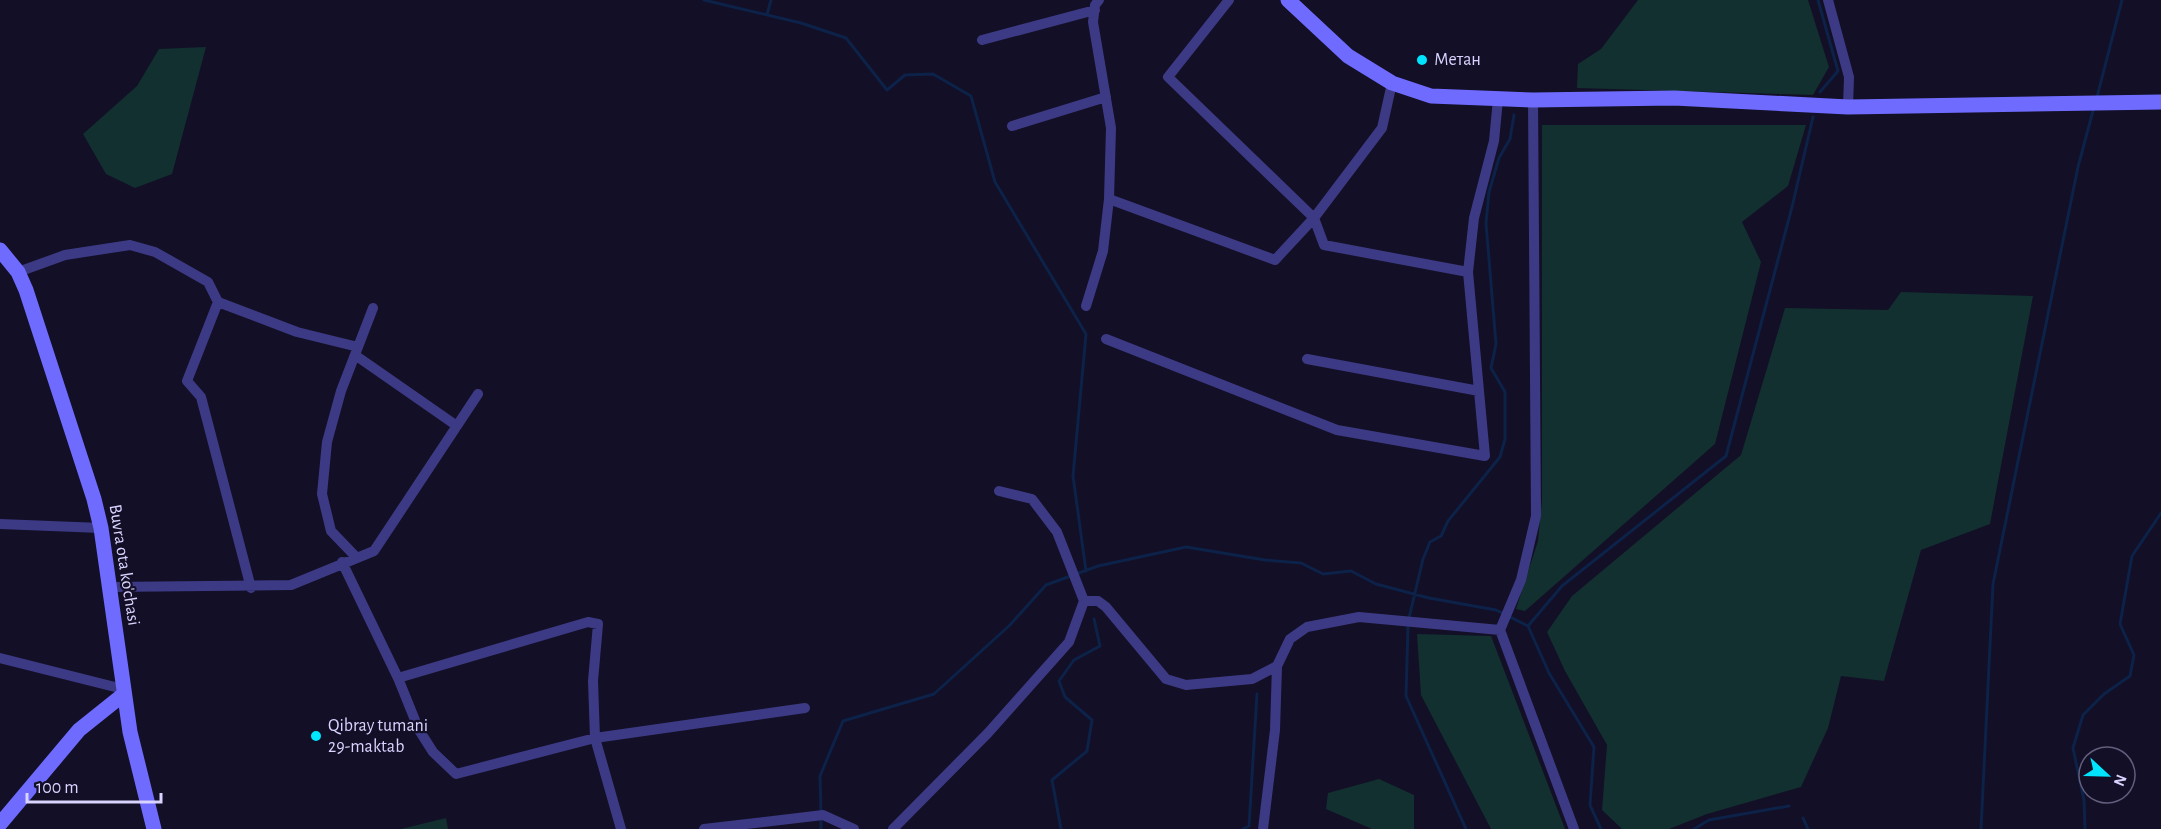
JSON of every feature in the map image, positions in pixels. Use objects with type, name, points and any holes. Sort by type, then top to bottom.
[{"type":"main road","points":[[1288,0],[1348,56],[1392,83],[1431,96],[1533,100],[1674,98],[1848,107],[2161,102]]},
{"type":"main road","name":"Buvra ota ko'chasi","points":[[0,250],[18,272],[26,290],[101,528],[130,732],[154,829]]},
{"type":"main road","points":[[0,824],[79,730],[123,691]]},
{"type":"street","points":[[1229,0],[1168,77],[1314,218],[1324,244],[1468,272]]},
{"type":"street","points":[[1828,0],[1849,77],[1848,107]]},
{"type":"street","points":[[982,40],[1097,3],[1093,22],[1111,128],[1109,199],[1104,251],[1086,306]]},
{"type":"street","points":[[1109,199],[1275,260],[1314,218],[1382,128],[1392,83]]},
{"type":"street","points":[[1012,126],[1106,97]]},
{"type":"street","points":[[1106,339],[1337,430],[1485,456],[1468,272],[1474,218],[1494,141],[1498,99]]},
{"type":"street","points":[[1533,100],[1536,516],[1521,580],[1500,630],[1574,829]]},
{"type":"street","points":[[18,272],[65,255],[130,245],[155,252],[208,282],[218,302],[297,332],[357,351],[457,426]]},
{"type":"street","points":[[218,302],[187,381],[201,397],[251,588]]},
{"type":"street","points":[[357,558],[331,531],[322,494],[327,442],[357,351],[374,308]]},
{"type":"street","points":[[1307,359],[1479,391]]},
{"type":"street","points":[[109,587],[251,588],[291,585],[342,562],[374,551],[478,394]]},
{"type":"street","points":[[893,829],[988,733],[1069,642],[1084,601],[1057,532],[1032,499],[999,491]]},
{"type":"street","points":[[0,524],[101,528]]},
{"type":"street","points":[[342,562],[424,737],[433,752],[456,774],[595,738],[806,708]]},
{"type":"street","points":[[1084,601],[1098,601],[1106,607],[1166,679],[1186,685],[1252,679],[1277,666]]},
{"type":"street","points":[[1263,829],[1275,730],[1277,666],[1290,639],[1307,627],[1323,622],[1359,617],[1500,630]]},
{"type":"street","points":[[398,678],[588,621],[598,624],[593,681],[595,738],[621,829]]},
{"type":"street","points":[[0,658],[123,691]]},
{"type":"street","points":[[704,829],[823,816],[854,829]]},
{"type":"green space","points":[[1638,0],[1808,0],[1829,67],[1813,95],[1577,88],[1578,64],[1601,49]]},
{"type":"green space","points":[[206,47],[172,174],[135,188],[106,174],[83,134],[137,86],[159,49]]},
{"type":"green space","points":[[1542,125],[1806,125],[1788,186],[1742,222],[1761,262],[1715,444],[1525,611],[1516,609],[1538,541],[1542,500]]},
{"type":"green space","points":[[1901,292],[2033,296],[1990,524],[1921,550],[1884,681],[1841,676],[1828,728],[1801,787],[1707,814],[1669,829],[1622,829],[1602,810],[1607,745],[1565,671],[1547,632],[1572,596],[1741,455],[1785,308],[1888,310]]},
{"type":"green space","points":[[1417,634],[1491,636],[1565,829],[1491,829],[1421,695]]},
{"type":"green space","points":[[1379,779],[1414,795],[1414,829],[1372,829],[1326,809],[1328,793]]},
{"type":"green space","points":[[446,818],[448,829],[401,829]]},
{"type":"waterway","points":[[704,0],[801,23],[846,38],[887,90],[905,75],[933,74],[971,96],[995,182],[1086,334],[1073,476],[1086,571]]},
{"type":"waterway","points":[[767,15],[771,0]]},
{"type":"waterway","points":[[1818,0],[1838,71],[1820,92]]},
{"type":"waterway","points":[[2097,97],[2122,0]]},
{"type":"waterway","points":[[1981,829],[1993,584],[2078,167],[2094,107]]},
{"type":"waterway","points":[[1409,618],[1423,559],[1430,542],[1441,536],[1448,521],[1500,457],[1505,439],[1505,392],[1491,368],[1496,344],[1486,223],[1489,192],[1499,158],[1510,139],[1514,115]]},
{"type":"waterway","points":[[1601,829],[1590,805],[1594,747],[1549,673],[1528,626],[1562,586],[1726,456],[1792,207],[1813,117]]},
{"type":"waterway","points":[[2085,829],[2084,800],[2073,748],[2083,715],[2104,694],[2130,676],[2134,655],[2120,624],[2132,556],[2161,513]]},
{"type":"waterway","points":[[821,812],[820,776],[843,721],[934,694],[1010,625],[1046,585],[1098,566],[1186,547],[1265,560],[1301,563],[1323,574],[1351,571],[1376,584],[1429,598],[1496,610],[1528,626]]},
{"type":"waterway","points":[[1061,829],[1052,780],[1087,751],[1092,720],[1065,697],[1059,681],[1074,660],[1100,646],[1094,619]]},
{"type":"waterway","points":[[1408,625],[1406,696],[1466,829]]},
{"type":"waterway","points":[[1243,829],[1249,826],[1257,694]]},
{"type":"waterway","points":[[1694,829],[1709,820],[1789,806]]},
{"type":"waterway","points":[[1803,818],[1808,829]]},
{"type":"waterway","points":[[821,819],[821,829]]},
{"type":"place","name":"Метан","points":[[1422,60]]},
{"type":"place","name":"Qibray tumani 29-maktab","points":[[316,736]]}]
